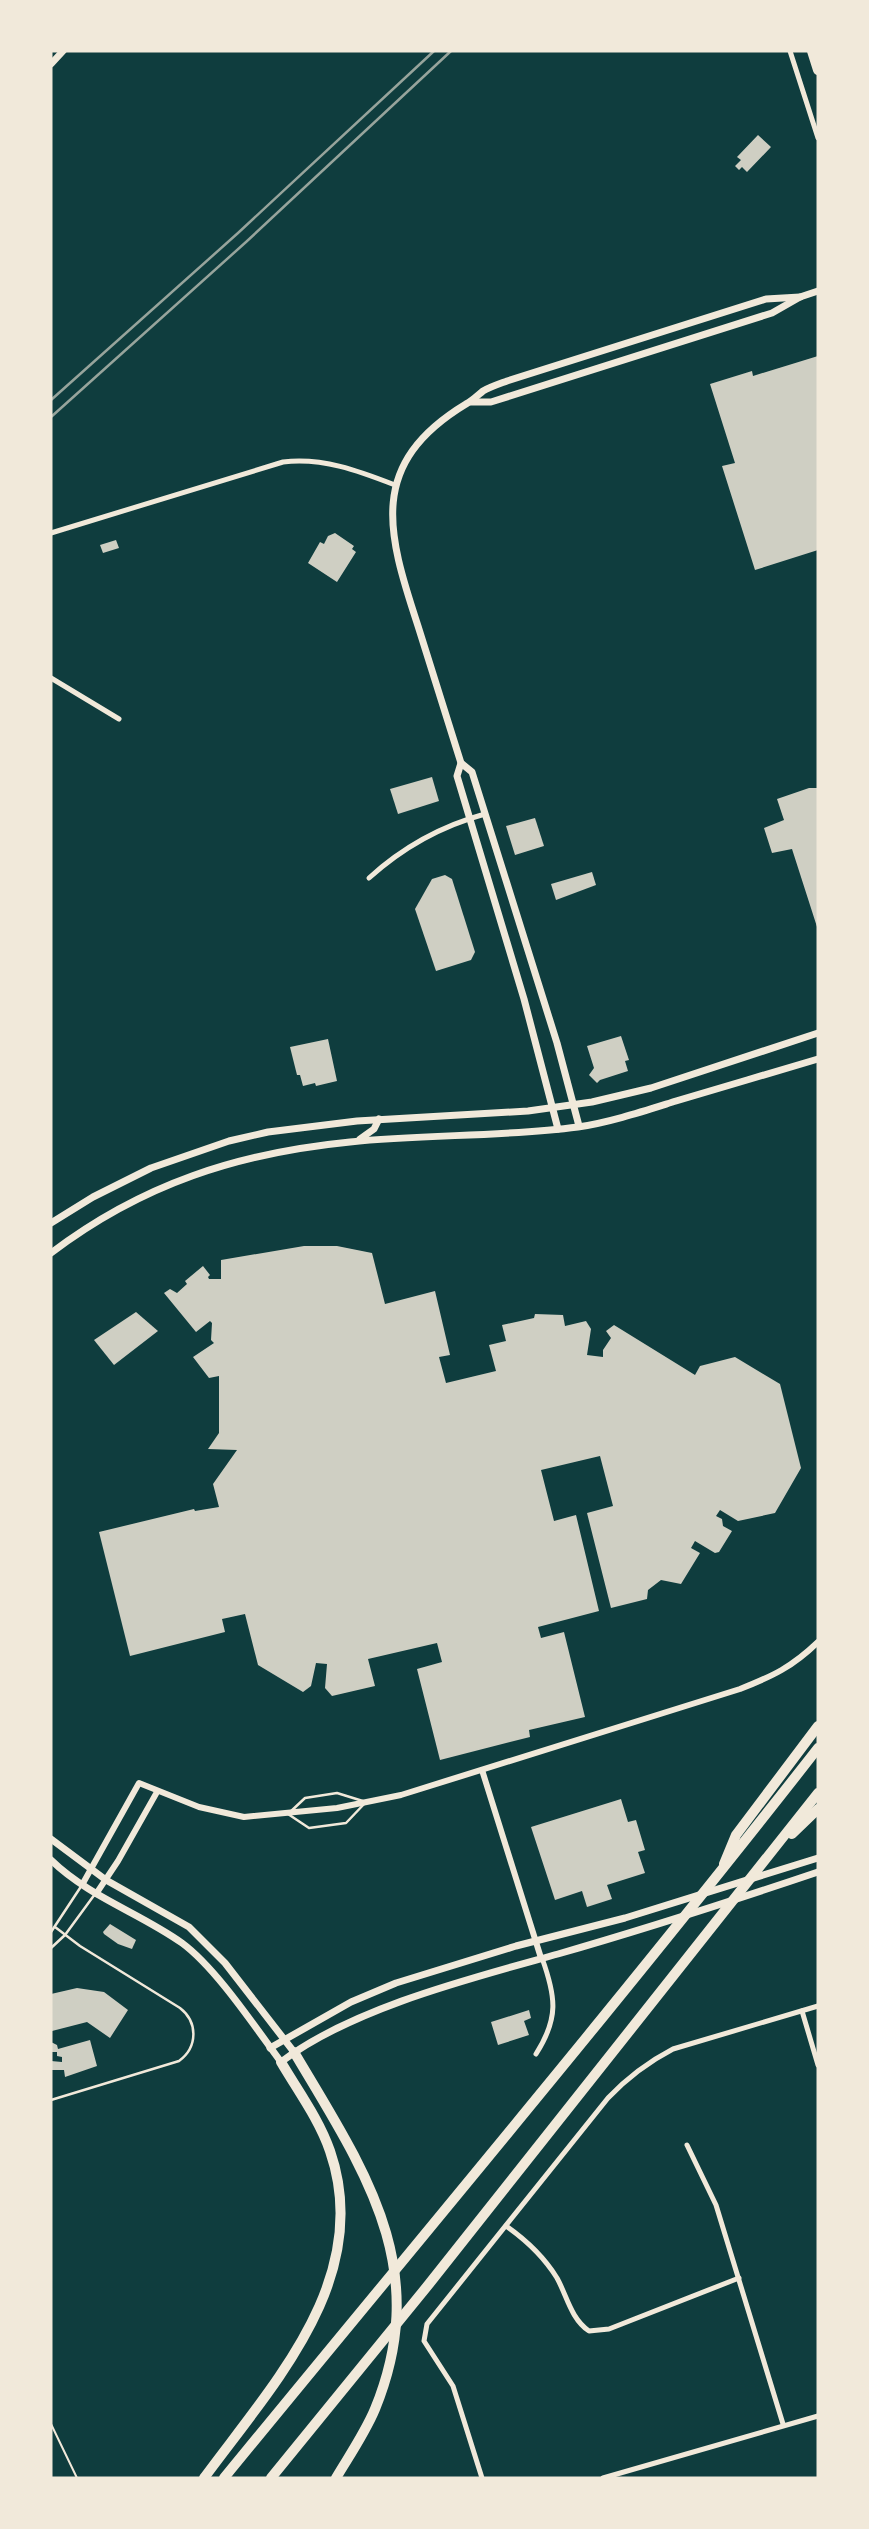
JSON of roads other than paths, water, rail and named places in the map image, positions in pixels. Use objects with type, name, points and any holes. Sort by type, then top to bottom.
[{"type":"highway","points":[[812,51],[818,70]]},
{"type":"highway","points":[[718,1876],[736,1835],[818,1727]]},
{"type":"highway","points":[[224,2478],[525,2115],[818,1748]]},
{"type":"highway","points":[[271,2478],[438,2273],[818,1793]]},
{"type":"highway","points":[[769,1856],[818,1809]]},
{"type":"highway","points":[[294,2052],[357,2158],[376,2201],[394,2265],[398,2293],[385,2379],[375,2410],[336,2478]]},
{"type":"highway","points":[[204,2478],[271,2389],[304,2338],[324,2297],[335,2263],[341,2221],[338,2182],[330,2151],[317,2121],[281,2062]]},
{"type":"main road","points":[[51,64],[63,51]]},
{"type":"main road","points":[[471,402],[491,402],[772,313],[800,297],[818,291]]},
{"type":"main road","points":[[579,1126],[557,1043],[472,772],[461,763],[398,563],[392,521],[395,485],[411,452],[421,439],[438,423],[471,402],[484,390],[766,299],[800,297]]},
{"type":"main road","points":[[461,763],[457,776],[524,999],[558,1129]]},
{"type":"main road","points":[[51,1223],[93,1196],[151,1168],[229,1141],[268,1132],[379,1119],[552,1108],[593,1102],[651,1088],[818,1033]]},
{"type":"main road","points":[[51,1253],[119,1207],[183,1178],[223,1165],[273,1153],[353,1142],[579,1126],[640,1112],[818,1059]]},
{"type":"main road","points":[[353,1142],[366,1137],[379,1119]]},
{"type":"main road","points":[[51,1839],[106,1880],[189,1927],[225,1964],[294,2052]]},
{"type":"main road","points":[[270,2048],[351,2002],[385,1987],[536,1942],[625,1919],[818,1858]]},
{"type":"main road","points":[[51,1860],[96,1894],[182,1944],[208,1967],[281,2062],[294,2052],[377,2011],[818,1872]]},
{"type":"street","points":[[790,51],[818,138]]},
{"type":"street","points":[[51,533],[283,462],[302,459],[327,462],[395,485]]},
{"type":"street","points":[[51,678],[119,719]]},
{"type":"street","points":[[369,878],[383,865],[422,839],[485,814]]},
{"type":"street","points":[[82,1885],[139,1783],[199,1807],[235,1817],[288,1814],[366,1802],[482,1770],[740,1689],[794,1664],[818,1642]]},
{"type":"street","points":[[482,1770],[553,1995],[554,2010],[549,2031],[536,2054]]},
{"type":"street","points":[[96,1894],[157,1792]]},
{"type":"street","points":[[482,2478],[453,2386],[424,2341],[427,2323],[608,2098],[636,2071],[673,2049],[818,2006]]},
{"type":"street","points":[[802,2011],[818,2065]]},
{"type":"street","points":[[687,2145],[716,2205],[783,2424]]},
{"type":"street","points":[[506,2226],[525,2239],[550,2267],[578,2322],[589,2330],[609,2329],[739,2278]]},
{"type":"street","points":[[603,2478],[818,2416]]},
{"type":"lane","points":[[337,1793],[366,1802],[346,1823],[322,1827],[309,1828],[288,1814],[305,1798],[325,1794],[337,1793]]},
{"type":"lane","points":[[51,1932],[82,1885]]},
{"type":"lane","points":[[51,1948],[65,1935],[96,1894]]},
{"type":"lane","points":[[51,2100],[179,2061],[190,2049],[194,2034],[192,2021],[186,2012],[55,1927]]},
{"type":"railway","points":[[51,400],[238,233],[434,51]]},
{"type":"railway","points":[[51,417],[246,242],[451,51]]}]
